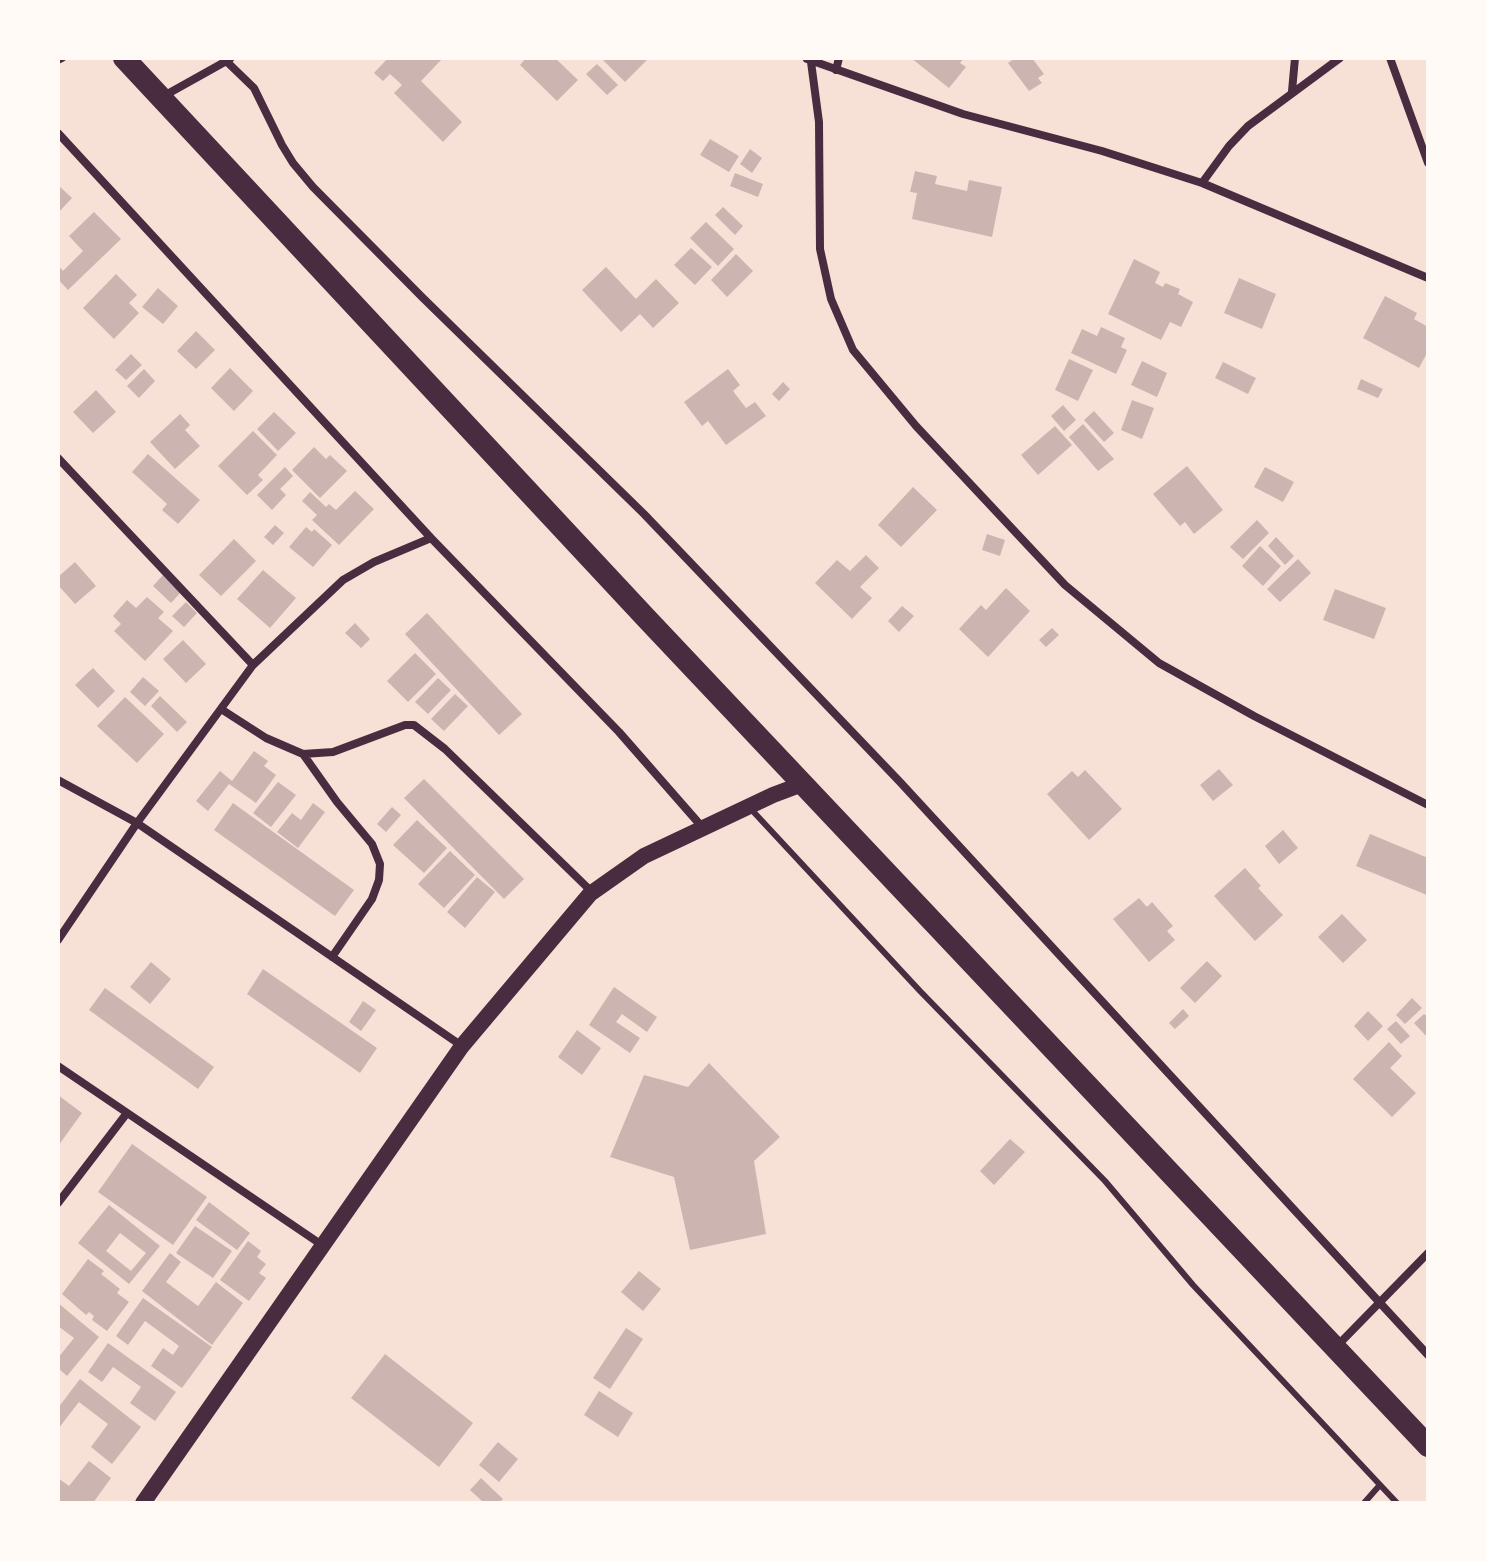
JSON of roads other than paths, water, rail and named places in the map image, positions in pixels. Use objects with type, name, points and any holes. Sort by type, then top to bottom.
[{"type":"highway","points":[[124,58],[647,619],[1428,1446]]},
{"type":"main road","points":[[143,1503],[462,1046],[562,924],[593,892],[644,856],[805,783]]},
{"type":"street","points":[[836,70],[839,58]]},
{"type":"street","points":[[1292,91],[1295,58]]},
{"type":"street","points":[[1202,183],[1248,126],[1340,58]]},
{"type":"street","points":[[1390,58],[1428,163]]},
{"type":"street","points":[[161,98],[227,59],[254,88],[282,145],[313,187],[644,514],[900,782],[1428,1355]]},
{"type":"street","points":[[1428,278],[1202,183],[1102,151],[963,114],[808,60],[819,122],[820,249],[831,299],[853,350],[907,416],[1065,585],[1159,663],[1254,716],[1428,805]]},
{"type":"street","points":[[58,133],[431,538],[619,732],[703,828]]},
{"type":"street","points":[[58,458],[253,665]]},
{"type":"street","points":[[58,940],[137,823],[253,665],[343,580],[374,562],[431,538]]},
{"type":"street","points":[[221,709],[266,738],[303,754],[333,752],[405,725],[414,725],[445,749],[593,892]]},
{"type":"street","points":[[303,754],[372,844],[380,864],[379,880],[372,899],[332,957]]},
{"type":"street","points":[[58,780],[137,823],[462,1046]]},
{"type":"street","points":[[58,1066],[324,1247]]},
{"type":"street","points":[[58,1203],[127,1113]]},
{"type":"street","points":[[1335,1347],[1428,1253]]},
{"type":"lane","points":[[749,807],[920,991],[1105,1181],[1193,1285],[1397,1503]]},
{"type":"lane","points":[[1364,1503],[1379,1486]]}]
